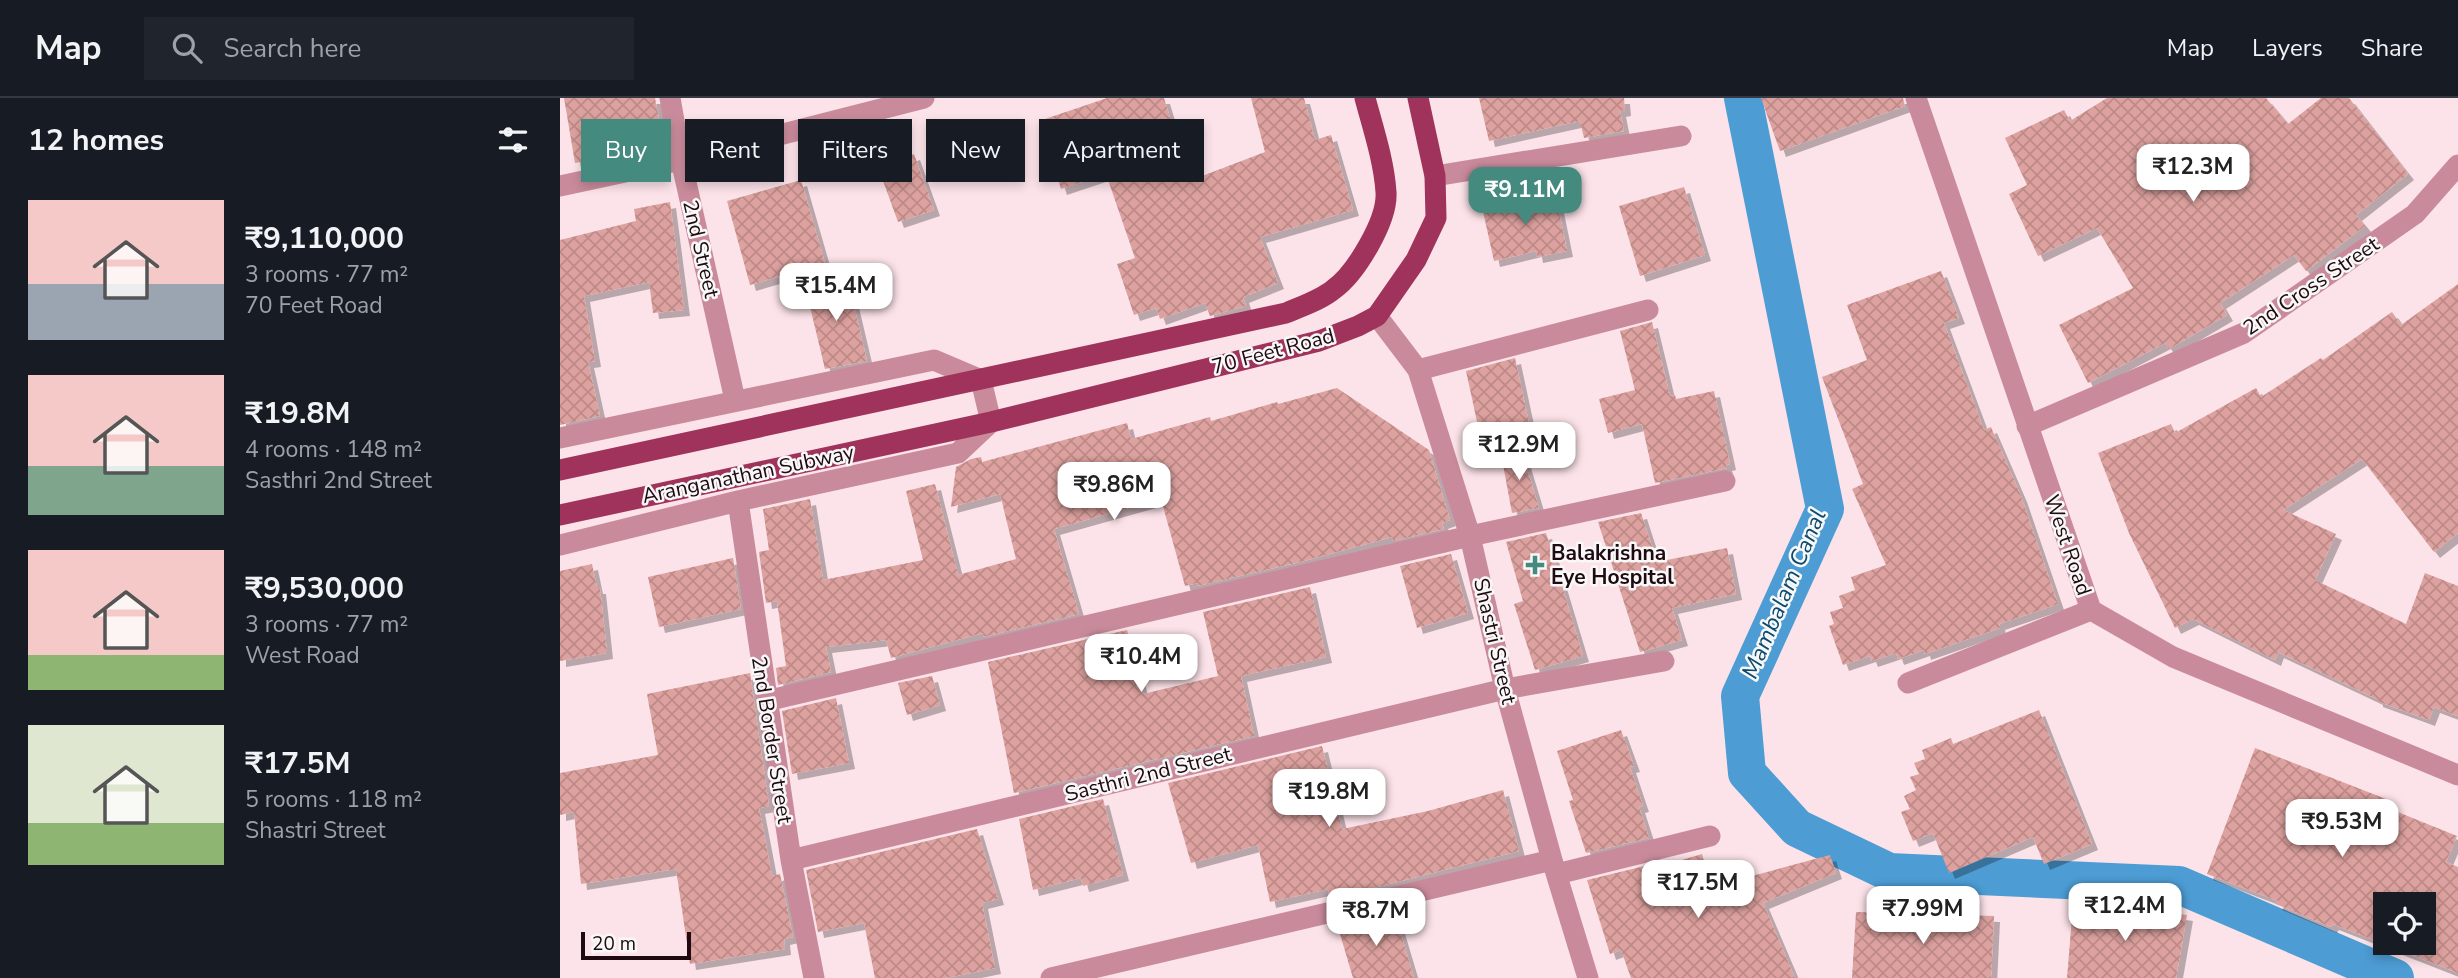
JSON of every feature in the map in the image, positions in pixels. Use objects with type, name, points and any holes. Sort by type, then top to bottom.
[{"type":"main road","points":[[560,470],[1286,313],[1335,289],[1358,262],[1379,225],[1386,194],[1365,98]]},
{"type":"main road","name":"70 Feet Road","points":[[937,434],[1319,341],[1377,316],[1416,260],[1436,218],[1435,176],[1419,98]]},
{"type":"main road","name":"Aranganathan Subway","points":[[560,515],[937,434]]},
{"type":"street","name":"2nd Street","points":[[670,98],[681,160],[735,400]]},
{"type":"street","points":[[560,186],[681,160],[923,98]]},
{"type":"street","name":"West Road","points":[[1922,100],[2027,426],[2091,610],[2173,657],[2458,775]]},
{"type":"street","points":[[1435,176],[1681,136]]},
{"type":"street","name":"2nd Cross Street","points":[[2027,426],[2244,332],[2415,214],[2458,165]]},
{"type":"street","points":[[1418,370],[1648,310]]},
{"type":"street","name":"Shastri Street","points":[[1377,316],[1418,370],[1471,536],[1505,689],[1588,978]]},
{"type":"street","points":[[560,438],[934,359],[981,380],[991,422],[958,453],[738,500],[560,544]]},
{"type":"street","points":[[766,701],[1471,536],[1725,481]]},
{"type":"street","name":"2nd Border Street","points":[[738,500],[790,860],[814,978]]},
{"type":"street","points":[[1908,683],[2091,610]]},
{"type":"street","name":"Sasthri 2nd Street","points":[[790,860],[1505,689],[1664,662]]},
{"type":"street","points":[[1051,978],[1555,867],[1710,836]]},
{"type":"building","points":[[564,98],[655,98],[659,119],[581,119],[581,162],[575,163]]},
{"type":"building","points":[[1107,98],[1164,98],[1170,119],[1045,119]]},
{"type":"building","points":[[1251,98],[1304,98],[1315,140],[1331,135],[1353,210],[1260,237],[1278,283],[1243,297],[1246,306],[1210,316],[1205,303],[1160,319],[1156,308],[1134,315],[1117,264],[1135,258],[1109,182],[1204,182],[1204,175],[1265,152]]},
{"type":"building","points":[[1479,98],[1624,98],[1625,110],[1620,111],[1624,131],[1584,138],[1580,121],[1489,141]]},
{"type":"building","points":[[1761,98],[1903,98],[1905,106],[1780,151]]},
{"type":"building","points":[[2107,98],[2266,98],[2288,124],[2321,98],[2349,98],[2408,174],[2356,215],[2365,226],[2306,271],[2294,255],[2220,303],[2227,315],[2169,349],[2165,343],[2088,383],[2059,325],[2133,288],[2097,228],[2038,256],[2009,194],[2027,185],[2005,138],[2064,110],[2070,121]]},
{"type":"building","points":[[914,154],[934,210],[898,222],[883,182],[912,182]]},
{"type":"building","points":[[802,182],[825,263],[750,285],[727,201]]},
{"type":"building","points":[[1059,182],[1082,182],[1061,189]]},
{"type":"building","points":[[1684,187],[1705,255],[1640,276],[1619,206]]},
{"type":"building","points":[[1555,192],[1567,251],[1537,257],[1536,251],[1494,261],[1482,207]]},
{"type":"building","points":[[670,202],[684,310],[653,313],[649,282],[584,296],[595,361],[588,362],[600,416],[560,425],[560,240],[636,221],[634,209]]},
{"type":"building","points":[[1941,271],[1959,318],[1944,323],[1984,430],[1991,427],[2021,496],[2058,604],[1925,654],[1924,650],[1898,659],[1896,653],[1872,661],[1870,656],[1843,665],[1829,626],[1834,624],[1830,612],[1843,608],[1839,596],[1855,590],[1851,577],[1886,565],[1852,489],[1863,484],[1822,377],[1867,360],[1847,305]]},
{"type":"building","points":[[847,276],[867,361],[825,369],[805,286]]},
{"type":"building","points":[[2458,284],[2458,533],[2434,552],[2362,459],[2283,510],[2336,534],[2315,580],[2406,624],[2425,573],[2458,586],[2458,716],[2434,707],[2429,720],[2377,701],[2278,652],[2275,660],[2193,619],[2175,628],[2129,533],[2098,453],[2171,424],[2175,433],[2256,388],[2261,397],[2321,358],[2323,360],[2392,312],[2401,325]]},
{"type":"building","points":[[1652,322],[1670,396],[1675,395],[1676,399],[1714,391],[1730,464],[1726,465],[1727,468],[1655,483],[1642,424],[1608,433],[1599,399],[1635,390],[1620,331]]},
{"type":"building","points":[[1515,358],[1533,442],[1500,452],[1497,436],[1481,440],[1466,371]]},
{"type":"building","points":[[1337,388],[1429,450],[1450,520],[1442,523],[1444,529],[1393,541],[1392,537],[1304,561],[1197,586],[1197,583],[1185,586],[1161,499],[1054,529],[1079,614],[983,637],[983,633],[891,658],[886,640],[826,647],[831,672],[778,685],[776,668],[786,666],[777,601],[766,603],[759,552],[769,550],[763,509],[810,499],[823,580],[923,560],[906,491],[935,484],[958,575],[1016,559],[1000,494],[951,507],[956,467],[971,459],[981,457],[982,462],[1127,423],[1131,439],[1210,417],[1211,421]]},
{"type":"building","points":[[1521,449],[1539,508],[1512,513],[1501,454]]},
{"type":"building","points":[[1641,513],[1657,562],[1727,548],[1736,594],[1672,608],[1682,640],[1640,652],[1598,522]]},
{"type":"building","points":[[1546,533],[1583,656],[1535,670],[1514,604],[1523,601],[1506,542]]},
{"type":"building","points":[[1451,554],[1468,613],[1417,628],[1400,566]]},
{"type":"building","points":[[733,558],[741,609],[659,627],[648,577]]},
{"type":"building","points":[[592,564],[597,588],[600,588],[607,653],[560,661],[560,571]]},
{"type":"building","points":[[1310,587],[1326,657],[1241,676],[1254,736],[1014,793],[988,662],[1127,630],[1143,694],[1218,676],[1203,612]]},
{"type":"building","points":[[750,673],[769,806],[759,808],[772,876],[780,874],[793,937],[784,939],[785,949],[690,964],[676,869],[581,884],[574,812],[560,815],[560,773],[658,755],[647,694]]},
{"type":"building","points":[[932,676],[940,705],[907,715],[898,683]]},
{"type":"building","points":[[836,698],[849,763],[792,774],[782,711]]},
{"type":"building","points":[[2039,710],[2092,844],[2044,864],[2033,837],[1949,873],[1933,833],[1913,841],[1901,812],[1910,809],[1904,796],[1916,790],[1910,777],[1919,774],[1914,763],[1925,759],[1922,750],[1951,738],[1953,744]]},
{"type":"building","points":[[1621,730],[1634,766],[1630,767],[1643,806],[1639,807],[1649,838],[1586,853],[1569,801],[1573,800],[1557,751]]},
{"type":"building","points":[[1322,746],[1342,829],[1428,811],[1503,790],[1519,851],[1330,899],[1328,889],[1270,902],[1258,845],[1191,863],[1168,783]]},
{"type":"building","points":[[2255,748],[2386,799],[2383,806],[2457,836],[2446,862],[2458,867],[2458,973],[2412,955],[2436,955],[2436,892],[2373,892],[2373,940],[2333,924],[2331,927],[2276,904],[2278,901],[2207,874]]},
{"type":"building","points":[[1103,799],[1123,875],[1083,886],[1081,878],[1033,890],[1019,819]]},
{"type":"building","points":[[977,829],[998,899],[982,903],[995,968],[946,978],[875,978],[864,923],[818,932],[806,870]]},
{"type":"building","points":[[1702,854],[1711,887],[1830,855],[1836,873],[1763,903],[1795,978],[1631,978],[1621,950],[1610,954],[1587,880],[1657,863],[1658,867]]},
{"type":"building","points":[[2073,905],[2187,915],[2176,978],[2067,978]]},
{"type":"building","points":[[1394,911],[1414,978],[1353,978],[1337,924]]},
{"type":"building","points":[[1856,912],[1994,916],[1991,978],[1852,978]]},
{"type":"waterway","name":"Mambalam Canal","points":[[1743,98],[1825,509],[1740,696],[1747,773],[1797,828],[1889,872],[2179,885],[2395,978]]},
{"type":"place","name":"Balakrishna Eye Hospital","points":[[1535,565]]}]
